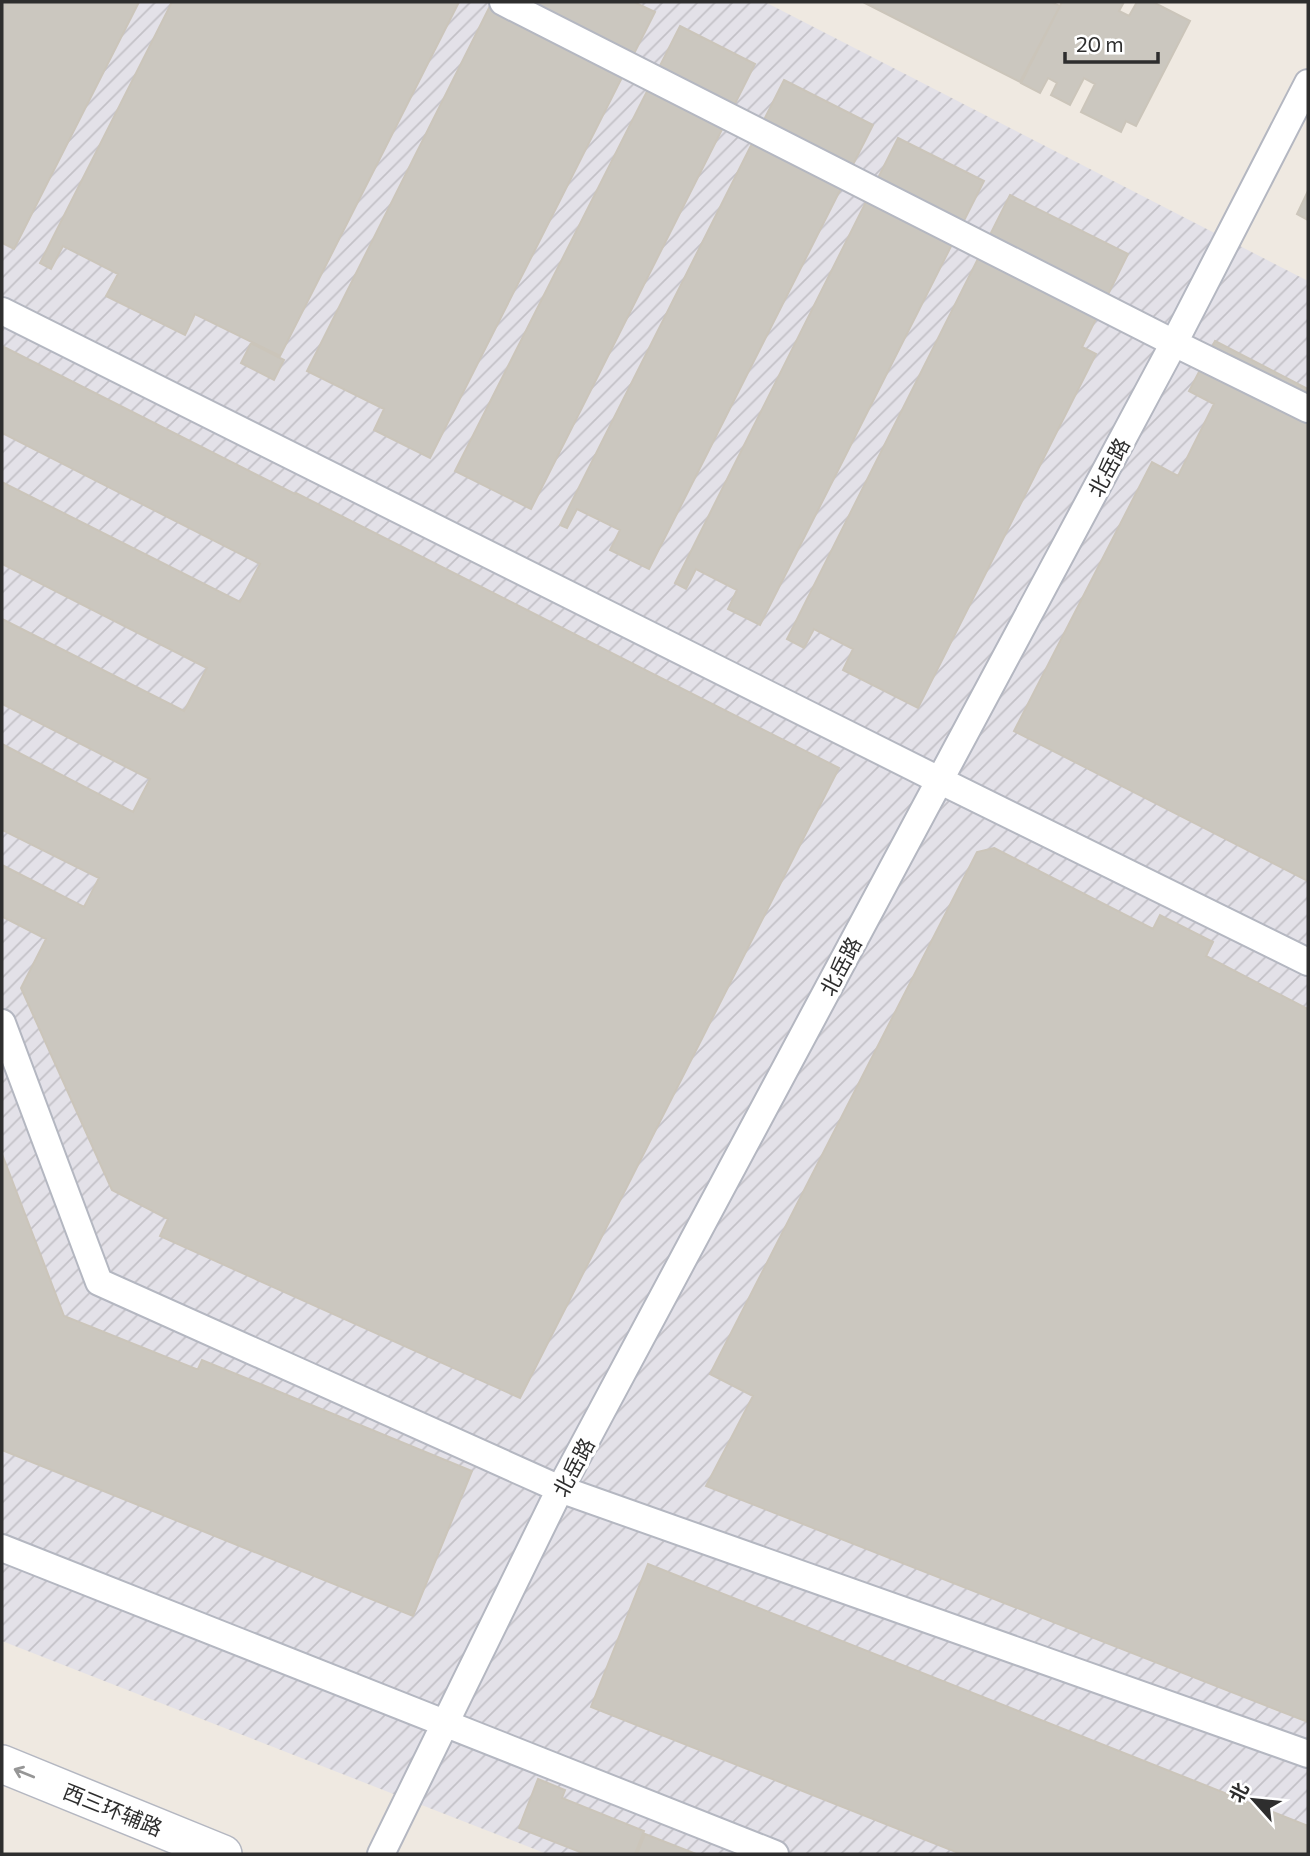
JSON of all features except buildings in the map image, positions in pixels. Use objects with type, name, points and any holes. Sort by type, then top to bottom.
[{"type":"main road","name":"西三环辅路","points":[[2,1764],[223,1854]]},
{"type":"street","points":[[503,2],[1174,344],[1308,409]]},
{"type":"street","name":"北岳路","points":[[381,1854],[560,1489],[1174,344],[1308,83]]},
{"type":"street","points":[[2,312],[939,780],[1308,961]]},
{"type":"street","points":[[2,1023],[99,1282],[560,1489],[1308,1754]]},
{"type":"street","points":[[2,1548],[775,1854]]},
{"type":"shaded area","points":[[2,2],[765,2],[1308,281],[1308,1854],[547,1854],[2,1641]]}]
